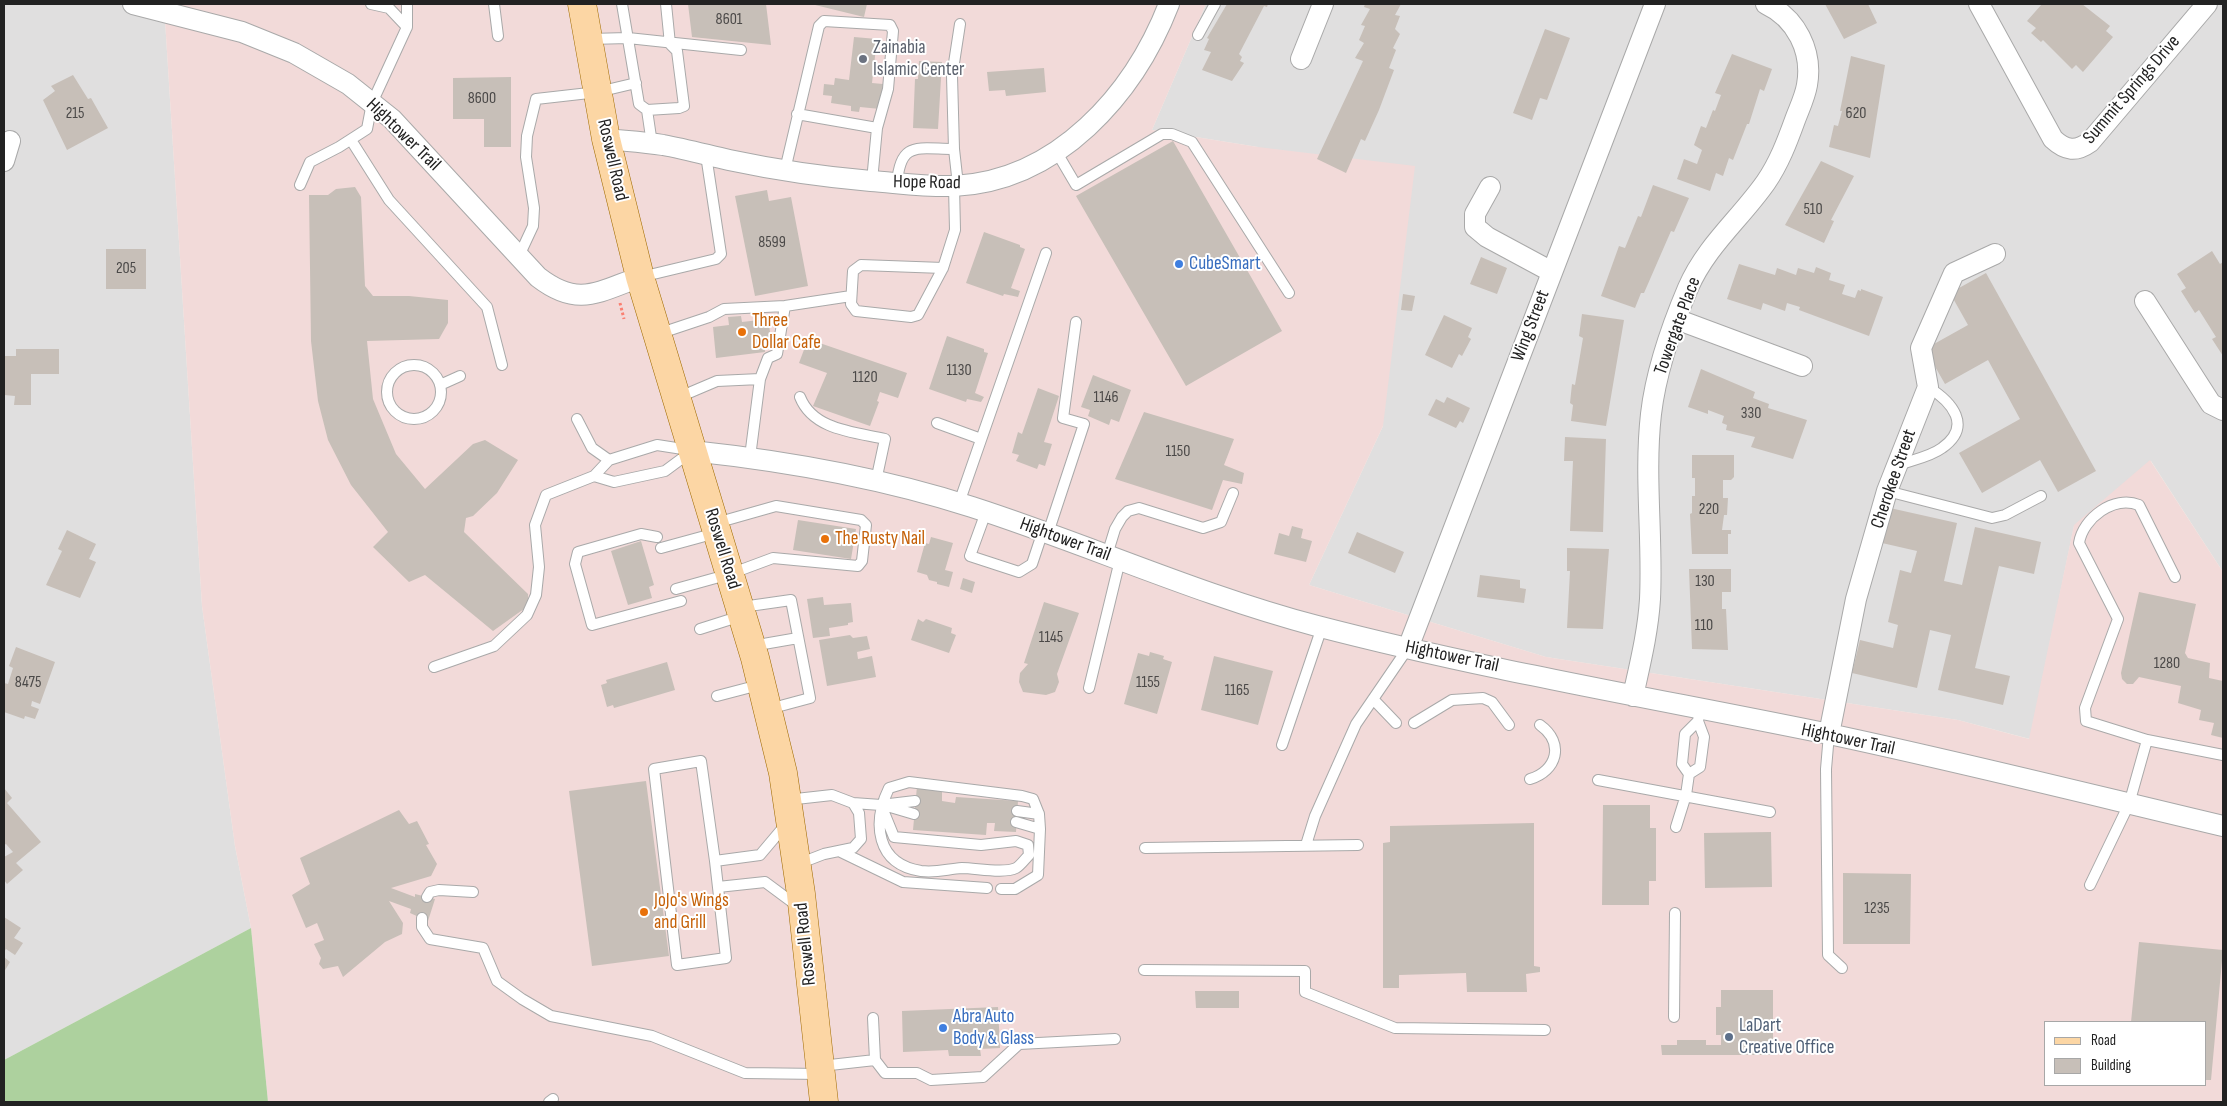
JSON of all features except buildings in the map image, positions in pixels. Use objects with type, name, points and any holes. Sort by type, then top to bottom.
[{"type":"main road","name":"Roswell Road","points":[[582,4],[606,139],[640,277],[752,646],[765,696],[789,809],[803,911],[824,1102]]},
{"type":"street","name":"Hightower Trail","points":[[133,4],[242,32],[294,53],[348,84],[392,120],[548,285],[569,295],[590,295],[640,277]]},
{"type":"street","name":"Hope Road","points":[[606,139],[652,144],[785,170],[896,184],[956,186],[989,181],[1019,171],[1056,151],[1082,132],[1103,112],[1133,76],[1160,29],[1170,4]]},
{"type":"street","points":[[1301,59],[1323,4]]},
{"type":"street","name":"Wing Street","points":[[1408,648],[1655,4]]},
{"type":"street","name":"Towergate Place","points":[[1633,696],[1644,648],[1650,599],[1651,414],[1660,369],[1689,286],[1709,250],[1766,182],[1784,150],[1807,85],[1808,58],[1798,31],[1779,10],[1766,4]]},
{"type":"street","name":"Summit Springs Drive","points":[[1979,4],[2053,139],[2062,147],[2071,150],[2081,148],[2090,142],[2207,4]]},
{"type":"street","points":[[4,161],[10,140]]},
{"type":"street","points":[[1490,186],[1475,214],[1475,227],[1487,237],[1552,272]]},
{"type":"street","points":[[1928,387],[1921,348],[1954,274],[1995,254]]},
{"type":"street","points":[[2145,301],[2211,404],[2223,410]]},
{"type":"street","points":[[1676,319],[1802,366]]},
{"type":"street","name":"Cherokee Street","points":[[1829,734],[1856,599],[1887,490],[1928,387]]},
{"type":"street","name":"Hightower Trail","points":[[692,451],[750,457],[876,481],[959,503],[1045,532],[1223,598],[1322,627],[1408,648],[1633,696],[1699,715],[1829,734],[2223,826]]},
{"type":"lane","points":[[371,4],[389,8],[407,27]]},
{"type":"lane","points":[[300,185],[310,162],[351,140],[367,129],[372,103],[407,27],[407,4]]},
{"type":"lane","points":[[494,4],[498,36]]},
{"type":"lane","points":[[622,4],[639,104],[647,110],[684,106],[677,51],[670,44],[666,4]]},
{"type":"lane","points":[[1198,35],[1215,4]]},
{"type":"lane","points":[[785,170],[818,26],[824,21],[890,25],[893,31],[888,89],[878,128],[872,181]]},
{"type":"lane","points":[[943,268],[861,265],[853,271],[851,300],[856,311],[911,317],[918,314],[943,268],[956,230],[952,76],[960,24]]},
{"type":"lane","points":[[588,39],[628,38],[670,44],[705,45],[741,50]]},
{"type":"lane","points":[[519,256],[533,226],[534,208],[526,157],[527,136],[536,99],[598,92],[636,83]]},
{"type":"lane","points":[[647,110],[652,144]]},
{"type":"lane","points":[[797,114],[878,128]]},
{"type":"lane","points":[[1056,151],[1076,185],[1162,134],[1172,134],[1192,142],[1289,292]]},
{"type":"lane","points":[[351,140],[389,200],[486,307],[502,364]]},
{"type":"lane","points":[[896,184],[898,165],[903,156],[915,149],[954,149]]},
{"type":"lane","points":[[640,277],[716,259],[720,254],[706,155]]},
{"type":"lane","points":[[959,503],[1046,253]]},
{"type":"lane","points":[[657,334],[709,317],[724,309],[851,300]]},
{"type":"lane","points":[[750,457],[760,379],[768,358],[777,354],[785,306]]},
{"type":"lane","points":[[986,512],[970,556],[1019,572],[1032,564],[1084,424],[1063,418],[1076,322]]},
{"type":"lane","points":[[406,366],[423,367],[436,378],[440,385],[441,395],[438,404],[425,417],[416,419],[398,415],[388,400],[387,391],[392,376],[406,366]]},
{"type":"lane","points":[[440,385],[460,376]]},
{"type":"lane","points":[[676,398],[717,381],[760,379]]},
{"type":"lane","points":[[1897,465],[1925,457],[1942,449],[1957,429],[1957,416],[1952,406],[1942,395],[1928,387]]},
{"type":"lane","points":[[800,398],[805,409],[815,419],[838,428],[885,439],[876,481]]},
{"type":"lane","points":[[577,419],[592,448],[609,460]]},
{"type":"lane","points":[[937,423],[981,439]]},
{"type":"lane","points":[[434,667],[494,646],[526,615],[536,594],[539,566],[535,526],[546,495],[594,476],[609,460],[657,445],[692,451]]},
{"type":"lane","points":[[594,476],[614,482],[665,471],[692,451]]},
{"type":"lane","points":[[1887,490],[1992,518],[2005,515],[2041,496]]},
{"type":"lane","points":[[1089,688],[1113,557],[1115,529],[1122,516],[1128,511],[1139,508],[1203,528],[1211,527],[1221,522],[1233,493]]},
{"type":"lane","points":[[2175,578],[2139,505],[2129,501],[2116,504],[2089,520],[2081,531],[2079,542],[2118,619],[2085,708],[2086,721],[2147,740],[2223,755]]},
{"type":"lane","points":[[661,548],[776,506],[861,520],[866,525],[862,561],[858,566],[773,558],[730,574],[676,589]]},
{"type":"lane","points":[[657,537],[641,534],[578,552],[575,564],[592,625],[681,602]]},
{"type":"lane","points":[[700,629],[741,612],[791,600],[810,698],[717,696]]},
{"type":"lane","points":[[1282,744],[1322,627]]},
{"type":"lane","points":[[752,646],[798,638]]},
{"type":"lane","points":[[1306,845],[1315,816],[1356,724],[1408,648]]},
{"type":"lane","points":[[1414,723],[1452,700],[1483,698],[1492,702],[1509,725]]},
{"type":"lane","points":[[1373,699],[1396,723]]},
{"type":"lane","points":[[1689,774],[1700,767],[1704,737],[1699,715]]},
{"type":"lane","points":[[1676,827],[1686,795],[1689,774],[1682,764],[1685,734],[1699,715]]},
{"type":"lane","points":[[1530,779],[1544,775],[1553,761],[1555,745],[1549,732],[1540,725]]},
{"type":"lane","points":[[1829,734],[1826,769],[1828,955],[1842,968]]},
{"type":"lane","points":[[2090,885],[2130,804],[2147,740]]},
{"type":"lane","points":[[701,761],[718,887],[726,958],[677,965],[654,769],[701,761]]},
{"type":"lane","points":[[1598,780],[1770,812]]},
{"type":"lane","points":[[909,782],[1022,796],[1033,799],[1039,814],[1040,830],[1034,855],[1016,868],[1004,870],[957,868],[944,872],[920,871],[906,867],[888,856],[880,837],[881,805],[888,788],[909,782]]},
{"type":"lane","points":[[715,861],[760,855],[789,809],[832,795],[853,803],[881,805],[915,801]]},
{"type":"lane","points":[[797,865],[824,854],[853,848],[861,839],[859,813],[853,803]]},
{"type":"lane","points":[[881,805],[914,814]]},
{"type":"lane","points":[[881,805],[894,837],[981,845],[1016,841],[1028,845],[1034,855],[1038,875],[1015,889],[1001,889]]},
{"type":"lane","points":[[1017,811],[1039,814]]},
{"type":"lane","points":[[1016,822],[1040,830]]},
{"type":"lane","points":[[1145,848],[1358,845]]},
{"type":"lane","points":[[841,852],[902,882],[986,888]]},
{"type":"lane","points":[[718,887],[765,882],[782,892],[803,911]]},
{"type":"lane","points":[[427,897],[430,892],[439,890],[473,892]]},
{"type":"lane","points":[[1674,1017],[1675,913]]},
{"type":"lane","points":[[422,918],[422,928],[430,939],[483,948],[497,981],[522,999],[551,1016],[652,1036],[745,1073],[820,1070],[875,1060]]},
{"type":"lane","points":[[1144,970],[1305,971],[1305,992],[1395,1028],[1545,1030]]},
{"type":"lane","points":[[873,1018],[875,1060],[885,1072],[917,1073],[931,1080],[983,1077],[1019,1044],[1115,1039]]},
{"type":"path","points":[[618,297],[624,319]]},
{"type":"shaded area","points":[[4,4],[164,4],[202,606],[235,846],[251,928],[4,1060]]},
{"type":"shaded area","points":[[164,4],[1206,4],[1152,130],[1258,147],[1415,166],[1383,426],[1309,585],[1546,657],[1958,720],[2029,739],[2074,525],[2150,460],[2223,572],[2223,1102],[268,1102],[251,928],[235,846],[202,606]]},
{"type":"shaded area","points":[[1206,4],[2223,4],[2223,572],[2151,461],[2074,526],[2030,739],[1958,720],[1546,657],[1309,585],[1383,426],[1258,147],[1152,130]]},
{"type":"green space","points":[[251,928],[268,1102],[4,1102],[4,1060]]},
{"type":"place","name":"Zainabia Islamic Center","points":[[863,59]]},
{"type":"place","name":"CubeSmart","points":[[1179,264]]},
{"type":"place","name":"Three Dollar Cafe","points":[[742,332]]},
{"type":"place","name":"The Rusty Nail","points":[[825,539]]},
{"type":"place","name":"JoJo's Wings and Grill","points":[[644,912]]},
{"type":"place","name":"Abra Auto Body & Glass","points":[[943,1028]]},
{"type":"place","name":"LaDart Creative Office","points":[[1729,1037]]}]
